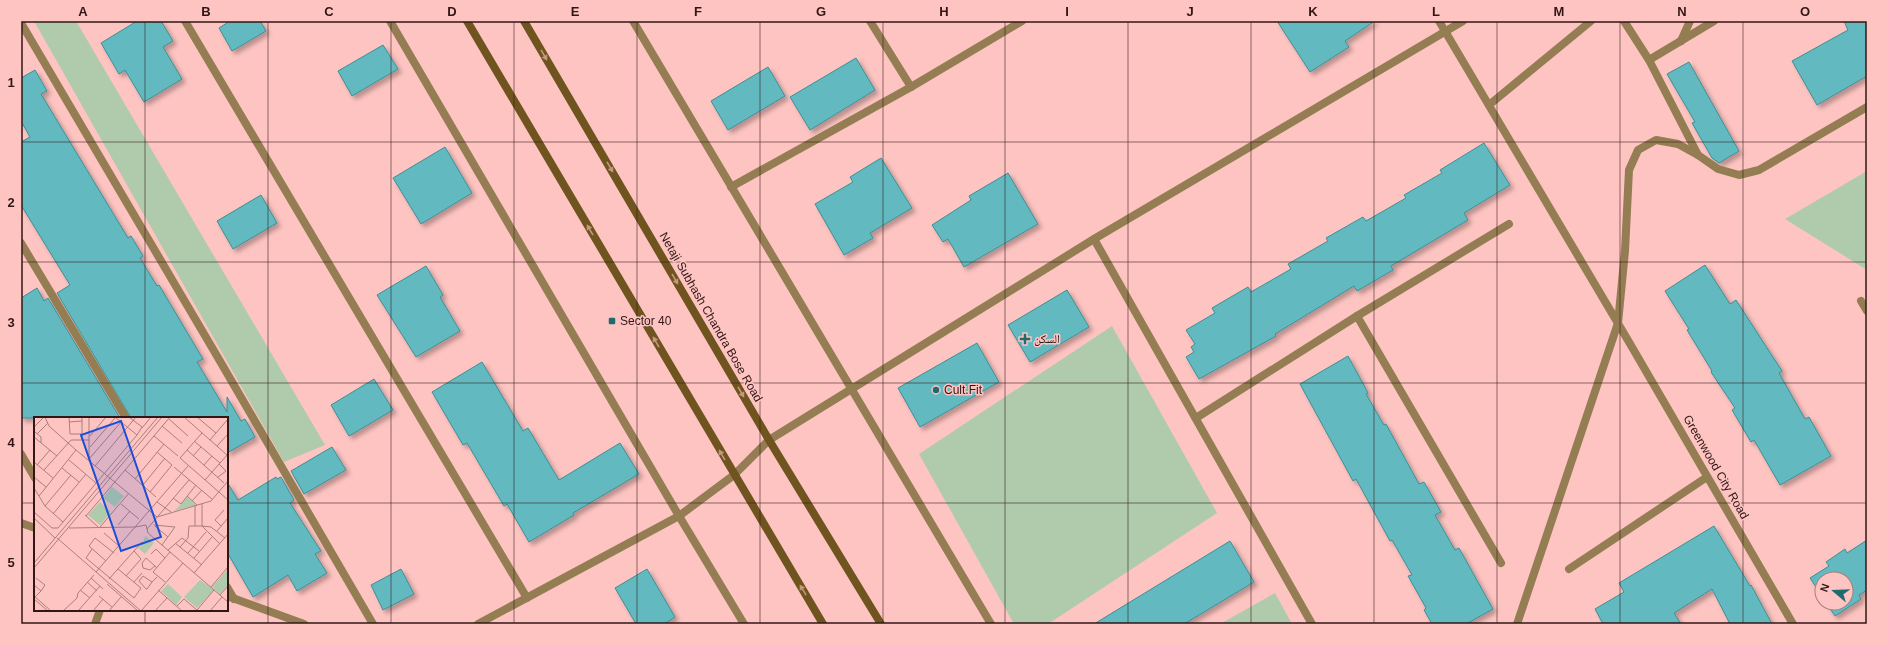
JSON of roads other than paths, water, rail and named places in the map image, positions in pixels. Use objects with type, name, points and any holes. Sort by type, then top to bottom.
[{"type":"main road","points":[[467,21],[823,624]]},
{"type":"main road","name":"Netaji Subhash Chandra Bose Road","points":[[524,21],[769,440],[881,624]]},
{"type":"street","points":[[185,21],[527,598]]},
{"type":"street","points":[[390,21],[679,516],[744,624]]},
{"type":"street","points":[[633,21],[991,624]]},
{"type":"street","points":[[870,21],[911,87]]},
{"type":"street","points":[[732,187],[911,87],[1022,21]]},
{"type":"street","name":"Greenwood City Road","points":[[1439,21],[1618,323],[1793,624]]},
{"type":"street","points":[[478,624],[679,516],[734,475],[769,440],[1094,240],[1463,21]]},
{"type":"street","points":[[1489,105],[1591,21]]},
{"type":"street","points":[[1624,21],[1649,60],[1698,155]]},
{"type":"street","points":[[1681,41],[1690,21]]},
{"type":"street","points":[[1649,60],[1714,21]]},
{"type":"street","points":[[21,23],[222,362],[373,624]]},
{"type":"street","points":[[1517,624],[1618,323],[1625,251],[1629,170],[1638,150],[1656,140],[1678,144],[1698,155],[1718,170],[1738,176],[1758,170],[1867,107]]},
{"type":"street","points":[[1196,418],[1358,316],[1509,224]]},
{"type":"street","points":[[1094,240],[1312,624]]},
{"type":"street","points":[[21,243],[125,417]]},
{"type":"street","points":[[1861,301],[1867,311]]},
{"type":"street","points":[[1358,316],[1501,563]]},
{"type":"street","points":[[21,454],[34,476]]},
{"type":"street","points":[[1569,569],[1708,477]]},
{"type":"street","points":[[21,524],[34,528]]},
{"type":"street","points":[[231,598],[304,624]]},
{"type":"street","points":[[95,624],[100,611]]},
{"type":"place","name":"Sector 40","points":[[612,321]]},
{"type":"place","name":"السكن","points":[[1025,339]]},
{"type":"place","name":"Cult.Fit","points":[[936,390]]}]
